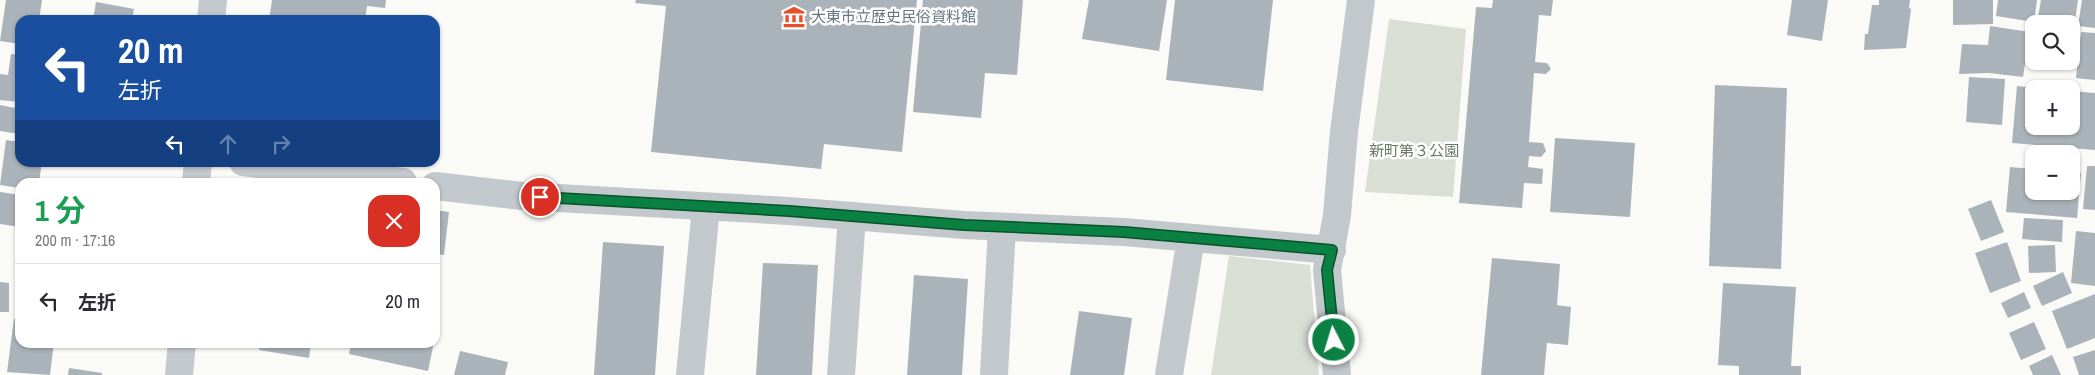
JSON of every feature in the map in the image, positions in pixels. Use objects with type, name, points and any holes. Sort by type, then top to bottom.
[{"type":"street","points":[[212,15],[213,0]]},
{"type":"street","points":[[1336,375],[1327,270],[1332,250],[1361,0]]},
{"type":"street","points":[[283,167],[371,178]]},
{"type":"street","points":[[440,187],[522,196],[1124,232],[1332,250]]},
{"type":"street","points":[[690,375],[706,207]]},
{"type":"street","points":[[841,375],[852,216]]},
{"type":"street","points":[[994,375],[1002,226]]},
{"type":"street","points":[[1169,375],[1191,238]]},
{"type":"street","points":[[179,375],[181,348]]},
{"type":"green space","name":"新町第３公園","points":[[1389,19],[1466,29],[1453,197],[1365,192]]},
{"type":"green space","points":[[1229,256],[1310,265],[1319,375],[1211,375]]},
{"type":"building","points":[[6,0],[42,0],[40,15],[15,15],[15,43],[0,41]]},
{"type":"building","points":[[272,0],[386,0],[385,8],[367,6],[366,15],[270,15]]},
{"type":"building","points":[[636,0],[917,0],[902,152],[824,144],[821,169],[651,152],[666,6],[635,3]]},
{"type":"building","points":[[923,0],[1023,0],[1017,75],[985,73],[981,118],[913,112]]},
{"type":"building","points":[[1089,0],[1167,0],[1159,51],[1082,39]]},
{"type":"building","points":[[1175,0],[1273,0],[1263,91],[1166,80]]},
{"type":"building","points":[[1493,0],[1553,0],[1551,16],[1539,15],[1535,62],[1547,63],[1551,69],[1546,74],[1534,73],[1529,142],[1543,143],[1546,151],[1541,157],[1529,156],[1528,167],[1543,169],[1542,184],[1524,183],[1522,208],[1459,203],[1476,7],[1492,8]]},
{"type":"building","points":[[1792,0],[1828,0],[1822,41],[1787,35]]},
{"type":"building","points":[[1879,0],[1910,0],[1909,8],[1911,9],[1906,48],[1864,50],[1865,34],[1868,34],[1872,5],[1879,5]]},
{"type":"building","points":[[1953,0],[1993,0],[1993,24],[1953,25]]},
{"type":"building","points":[[1998,0],[2037,0],[2035,15],[2025,15],[2025,21],[1996,16]]},
{"type":"building","points":[[2041,0],[2078,0],[2076,15],[2038,15]]},
{"type":"building","points":[[2082,0],[2095,0],[2095,28],[2080,26]]},
{"type":"building","points":[[96,2],[134,9],[133,15],[94,15]]},
{"type":"building","points":[[1990,26],[2025,31],[2023,77],[1989,73],[1959,74],[1962,44],[1988,45]]},
{"type":"building","points":[[2081,32],[2095,33],[2095,80],[2076,78],[2077,70],[2080,70]]},
{"type":"building","points":[[11,54],[15,54],[15,102],[0,100],[0,74],[8,75]]},
{"type":"building","points":[[1969,77],[2005,79],[2002,125],[1966,122]]},
{"type":"building","points":[[1715,85],[1787,88],[1781,269],[1709,266]]},
{"type":"building","points":[[2017,86],[2025,87],[2025,135],[2080,135],[2080,92],[2095,93],[2095,150],[2080,149],[2080,145],[2012,143]]},
{"type":"building","points":[[0,105],[15,108],[15,133],[0,131]]},
{"type":"building","points":[[1555,138],[1635,143],[1630,217],[1550,212]]},
{"type":"building","points":[[6,140],[15,141],[15,167],[41,167],[40,178],[15,178],[15,187],[0,185]]},
{"type":"building","points":[[2087,166],[2095,166],[2095,210],[2083,209]]},
{"type":"building","points":[[2010,167],[2025,168],[2025,200],[2079,200],[2077,218],[2006,212]]},
{"type":"building","points":[[0,192],[15,194],[15,226],[0,224]]},
{"type":"building","points":[[1991,200],[2004,232],[1981,241],[1968,209]]},
{"type":"building","points":[[440,211],[449,212],[444,255],[440,255]]},
{"type":"building","points":[[2024,218],[2063,220],[2062,242],[2022,239]]},
{"type":"building","points":[[2076,231],[2095,233],[2095,286],[2071,283]]},
{"type":"building","points":[[603,242],[664,246],[655,375],[594,375]]},
{"type":"building","points":[[2007,242],[2021,281],[1990,293],[1975,253]]},
{"type":"building","points":[[2055,245],[2056,272],[2029,273],[2028,246]]},
{"type":"building","points":[[1492,258],[1560,264],[1557,305],[1571,307],[1568,345],[1547,343],[1544,375],[1481,375]]},
{"type":"building","points":[[763,263],[818,265],[812,375],[756,375]]},
{"type":"building","points":[[2063,272],[2072,293],[2042,306],[2033,286]]},
{"type":"building","points":[[914,275],[968,279],[962,375],[907,375]]},
{"type":"building","points":[[0,282],[9,283],[9,312],[0,312]]},
{"type":"building","points":[[1723,283],[1796,287],[1791,366],[1801,366],[1801,375],[1739,375],[1739,366],[1718,365]]},
{"type":"building","points":[[2024,292],[2031,308],[2008,318],[2001,303]]},
{"type":"building","points":[[2095,294],[2095,338],[2067,349],[2052,311]]},
{"type":"building","points":[[1079,311],[1132,318],[1124,375],[1070,375]]},
{"type":"building","points":[[14,319],[15,348],[53,348],[50,375],[7,372]]},
{"type":"building","points":[[2034,322],[2046,349],[2021,360],[2009,333]]},
{"type":"building","points":[[259,348],[310,348],[309,358],[259,350]]},
{"type":"building","points":[[350,348],[433,348],[428,371],[349,354]]},
{"type":"building","points":[[2095,350],[2095,375],[2079,375],[2073,357]]},
{"type":"building","points":[[460,351],[508,362],[505,375],[454,375]]},
{"type":"building","points":[[2052,355],[2061,375],[2033,375],[2029,366]]},
{"type":"building","points":[[69,368],[102,373],[102,375],[68,375]]},
{"type":"place","name":"大東市立歴史民俗資料館","points":[[794,17]]},
{"type":"route","points":[[540,197],[789,211],[964,225],[1124,232],[1332,250],[1327,270],[1334,340]]}]
